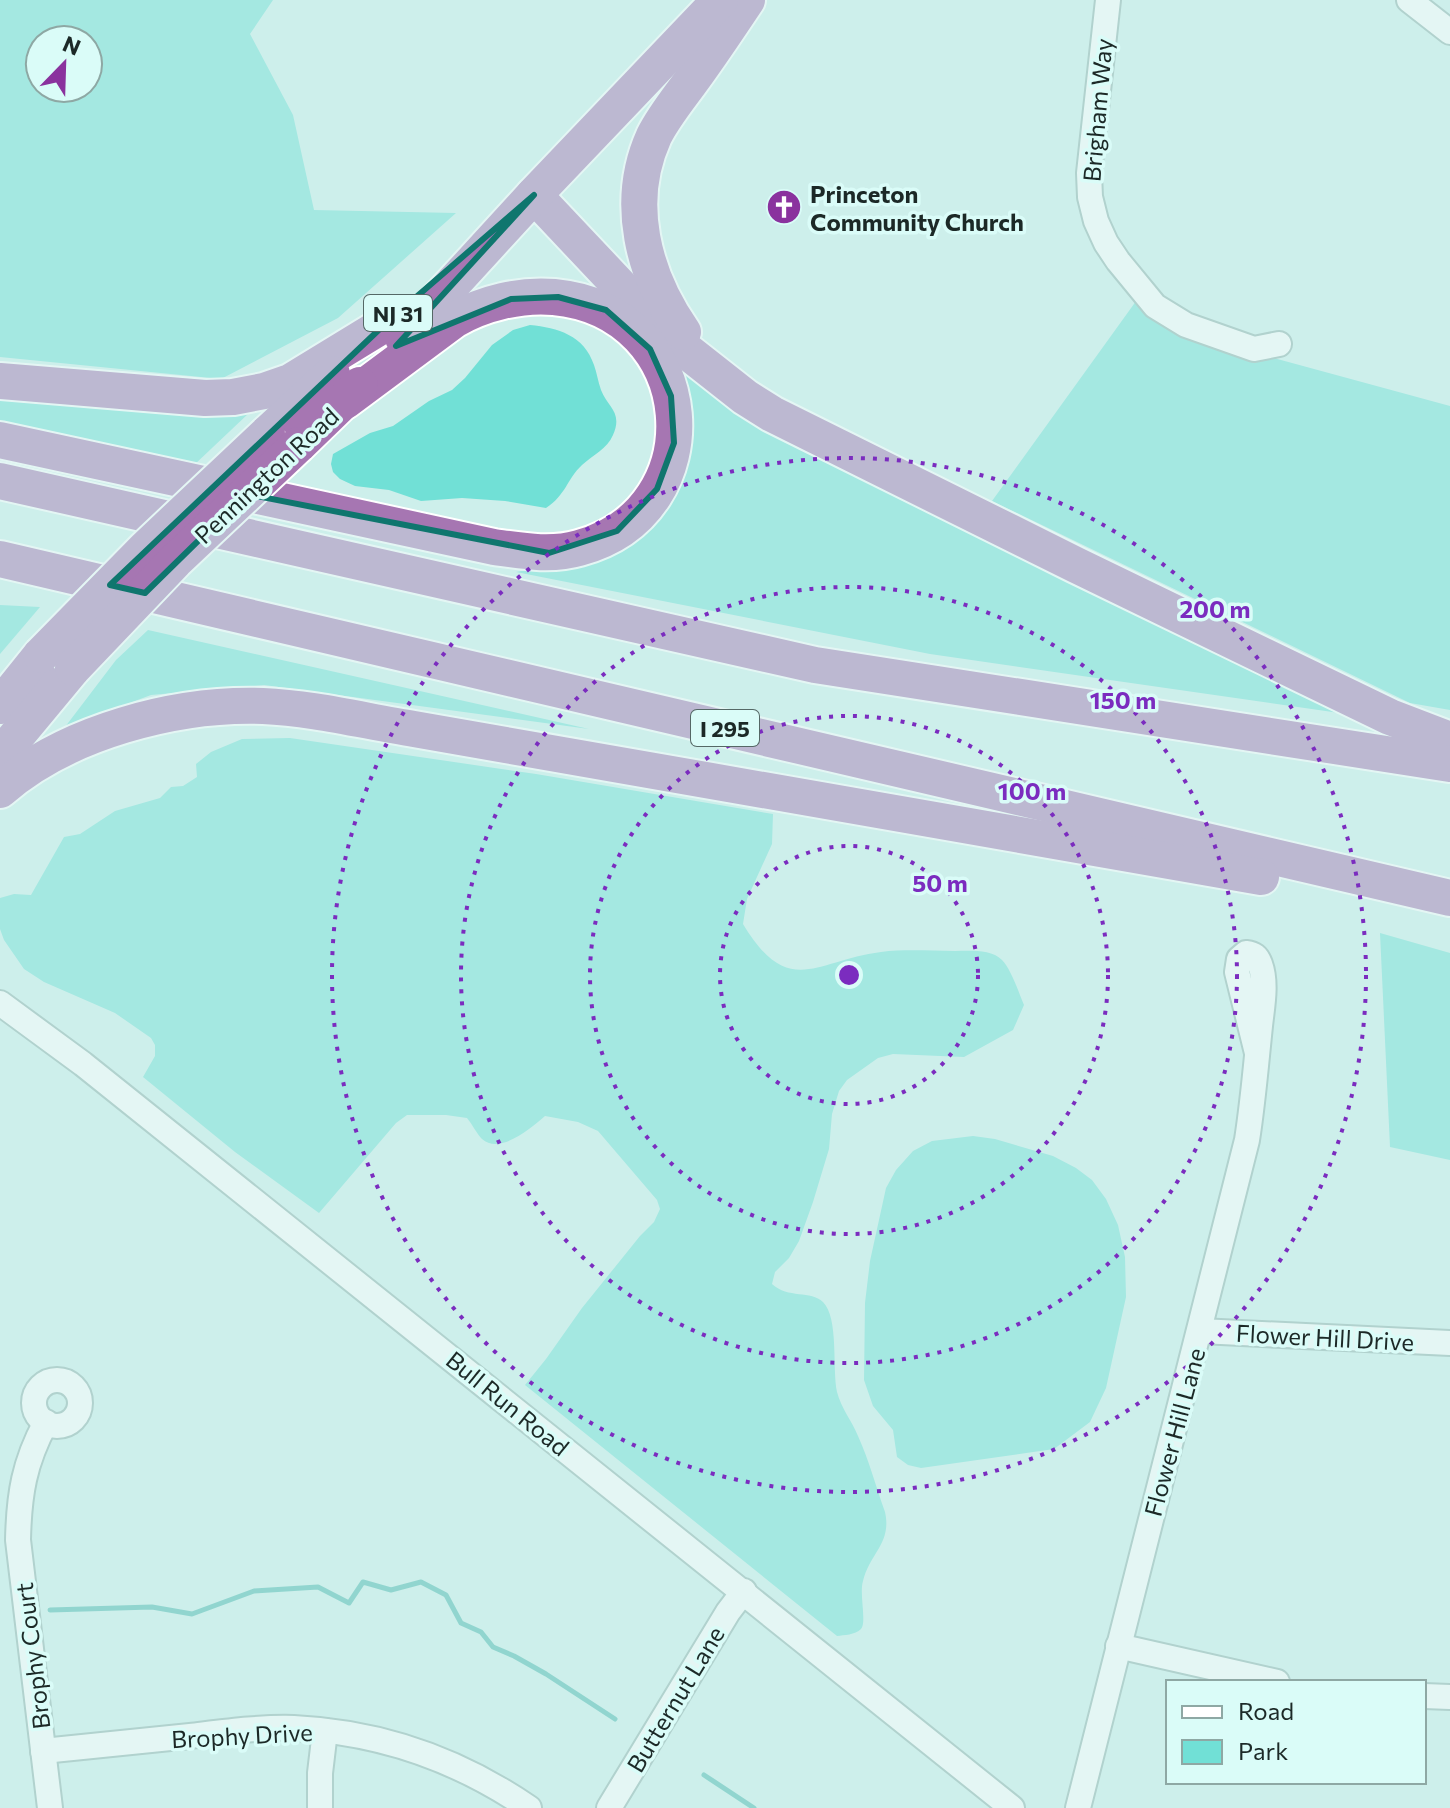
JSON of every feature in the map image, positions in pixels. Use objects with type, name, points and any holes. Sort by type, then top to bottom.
[{"type":"highway","name":"Pennington Road","points":[[283,440],[345,401],[534,195],[720,0]]},
{"type":"highway","points":[[745,397],[692,345],[673,318],[658,290],[647,259],[638,208],[639,183],[655,134],[747,0]]},
{"type":"highway","name":"Pennington Road","points":[[0,706],[57,662],[175,561],[385,324],[534,195]]},
{"type":"highway","points":[[534,195],[665,334],[745,397],[772,414],[1390,717],[1450,740]]},
{"type":"highway","points":[[0,440],[494,547],[549,553],[578,549],[597,542],[633,519],[657,489],[674,443],[671,396],[661,367],[650,349],[615,316],[570,299],[545,296],[519,298],[472,311],[454,320],[345,401]]},
{"type":"highway","points":[[0,381],[205,398],[233,397],[290,382],[385,324]]},
{"type":"highway","points":[[0,481],[815,665],[1450,764]]},
{"type":"highway","name":"I 295","points":[[0,559],[1450,898]]},
{"type":"highway","points":[[0,579],[342,638]]},
{"type":"highway","name":"Pennington Road","points":[[0,756],[57,662]]},
{"type":"highway","points":[[0,693],[57,662]]},
{"type":"highway","points":[[0,790],[25,770],[55,753],[125,725],[184,710],[263,706],[860,806],[1450,913]]},
{"type":"street","name":"Brigham Way","points":[[1108,0],[1089,173],[1093,209],[1106,243],[1147,299],[1186,325],[1254,349],[1279,344]]},
{"type":"street","points":[[1409,0],[1450,32]]},
{"type":"street","name":"Bull Run Road","points":[[0,1003],[83,1064],[1012,1808]]},
{"type":"street","name":"Flower Hill Lane","points":[[1078,1808],[1247,1140],[1257,1053]]},
{"type":"street","name":"Flower Hill Drive","points":[[1200,1331],[1450,1343]]},
{"type":"street","name":"Brophy Court","points":[[43,1751],[18,1540],[18,1508],[33,1447],[46,1422]]},
{"type":"street","name":"Butternut Lane","points":[[609,1808],[728,1612],[744,1591]]},
{"type":"street","points":[[1118,1646],[1268,1680]]},
{"type":"street","points":[[1426,1696],[1450,1697]]},
{"type":"street","name":"Brophy Drive","points":[[43,1751],[254,1729],[325,1731],[365,1737],[437,1758],[478,1776],[529,1808]]},
{"type":"street","points":[[320,1808],[325,1731]]},
{"type":"street","points":[[43,1751],[50,1808]]},
{"type":"highlighted area","points":[[534,195],[396,346],[511,299],[558,297],[606,310],[650,349],[671,396],[674,443],[657,489],[617,531],[549,553],[246,494],[145,593],[110,585],[385,324]]},
{"type":"green space","points":[[0,0],[273,0],[250,34],[293,115],[314,210],[456,213],[338,318],[221,379],[0,357]]},
{"type":"green space","points":[[1139,297],[1204,339],[1450,406],[1450,710],[1410,703],[992,501]]},
{"type":"green space","points":[[530,325],[560,331],[584,347],[616,421],[607,444],[582,465],[558,498],[546,508],[462,498],[421,501],[389,490],[355,486],[333,472],[333,454],[370,433],[393,426],[429,401],[452,390],[492,345],[513,330]]},
{"type":"green space","points":[[683,372],[773,431],[1367,717],[930,654],[516,572],[557,564],[650,528],[693,436]]},
{"type":"green space","points":[[0,392],[249,413],[193,466],[0,425]]},
{"type":"green space","points":[[0,605],[40,607],[0,654]]},
{"type":"green space","points":[[148,630],[589,729],[264,685],[151,695],[65,727],[116,660]]},
{"type":"green space","points":[[290,738],[536,774],[773,814],[772,844],[747,899],[743,924],[759,947],[775,962],[805,970],[858,956],[909,950],[980,951],[997,956],[1005,964],[1024,1005],[1013,1030],[964,1057],[893,1054],[878,1058],[847,1080],[839,1091],[832,1114],[829,1149],[799,1241],[789,1258],[775,1272],[772,1284],[778,1289],[818,1298],[828,1310],[833,1331],[837,1392],[862,1445],[885,1512],[886,1532],[863,1581],[863,1625],[859,1631],[837,1636],[525,1385],[582,1308],[654,1222],[660,1209],[657,1200],[598,1131],[578,1122],[545,1116],[515,1138],[497,1144],[482,1139],[467,1118],[407,1115],[396,1123],[319,1213],[235,1152],[143,1077],[155,1056],[151,1038],[115,1013],[44,982],[24,969],[4,940],[0,929],[0,898],[14,894],[31,895],[64,837],[80,834],[115,811],[160,798],[171,787],[183,786],[197,777],[196,764],[211,752],[242,739]]},
{"type":"green space","points":[[1380,933],[1450,953],[1450,1160],[1390,1147]]},
{"type":"green space","points":[[973,1136],[995,1139],[1053,1156],[1092,1180],[1106,1199],[1118,1225],[1125,1257],[1126,1297],[1106,1388],[1090,1422],[1054,1449],[921,1468],[908,1465],[897,1457],[893,1430],[873,1406],[864,1380],[865,1303],[870,1261],[886,1188],[896,1170],[913,1151],[932,1141]]},
{"type":"waterway","points":[[50,1610],[152,1607],[192,1614],[254,1591],[318,1587],[349,1603],[363,1582],[391,1590],[421,1582],[446,1595],[461,1623],[481,1632],[493,1647],[546,1674],[615,1719]]},
{"type":"waterway","points":[[704,1775],[754,1808]]},
{"type":"place","name":"Princeton Community Church","points":[[784,207]]}]
